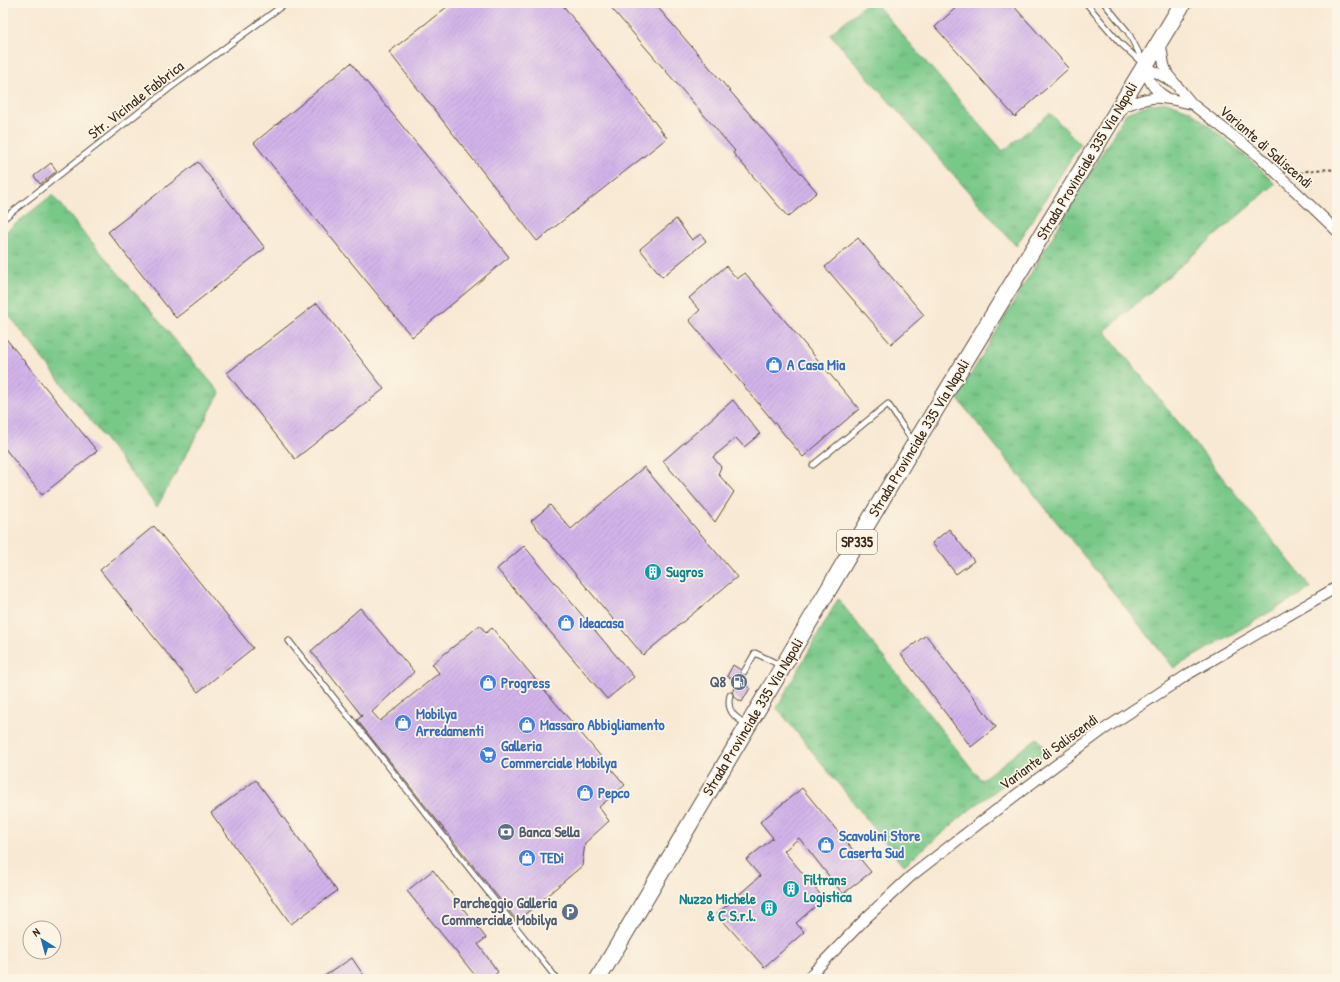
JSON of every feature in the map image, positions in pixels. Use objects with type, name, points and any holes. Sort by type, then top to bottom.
[{"type":"main road","name":"Strada Provinciale 335 Via Napoli","points":[[598,979],[914,445],[1183,3]]},
{"type":"street","points":[[1160,40],[1164,65],[1175,84],[1192,104]]},
{"type":"street","points":[[1145,66],[1175,84]]},
{"type":"street","points":[[1145,66],[1149,81],[1156,91],[1167,98]]},
{"type":"street","points":[[1119,108],[1149,97],[1167,98],[1192,104]]},
{"type":"street","name":"Variante di Saliscendi","points":[[1192,104],[1259,156],[1337,231]]},
{"type":"street","name":"Variante di Saliscendi","points":[[807,979],[867,917],[911,876],[1103,730],[1190,673],[1337,587]]},
{"type":"lane","name":"Str. Vicinale Fabbrica","points":[[3,219],[170,88],[286,3]]},
{"type":"lane","points":[[1086,3],[1118,42],[1145,66]]},
{"type":"lane","points":[[1104,3],[1128,32],[1145,66]]},
{"type":"lane","points":[[813,465],[888,404],[914,445]]},
{"type":"lane","points":[[289,641],[557,979]]},
{"type":"lane","points":[[744,672],[755,653],[783,666]]},
{"type":"lane","points":[[730,695],[728,701],[729,709],[735,717],[748,726]]},
{"type":"path","points":[[1284,180],[1306,170],[1319,168],[1337,170]]},
{"type":"green space","points":[[867,3],[875,3],[1003,151],[1050,113],[1080,144],[1016,246],[830,34]]},
{"type":"green space","points":[[1167,102],[1191,111],[1254,163],[1275,184],[1105,331],[1311,588],[1174,668],[957,398],[1126,113],[1150,104]]},
{"type":"green space","points":[[52,195],[220,393],[157,507],[3,307],[3,234]]},
{"type":"green space","points":[[838,599],[981,780],[1037,738],[1049,752],[972,808],[904,865],[777,708]]},
{"type":"building","points":[[452,3],[561,3],[667,138],[537,241],[389,52]]},
{"type":"building","points":[[607,3],[654,3],[817,192],[788,217],[733,153],[735,151]]},
{"type":"building","points":[[961,3],[1011,3],[1069,68],[1015,117],[935,27]]},
{"type":"building","points":[[351,63],[509,257],[412,337],[254,143]]},
{"type":"building","points":[[198,162],[265,248],[176,318],[108,232]]},
{"type":"building","points":[[51,163],[57,171],[40,184],[34,176]]},
{"type":"building","points":[[676,219],[692,240],[701,234],[706,241],[662,277],[640,249]]},
{"type":"building","points":[[858,238],[924,315],[891,344],[825,267]]},
{"type":"building","name":"A Casa Mia","points":[[726,266],[737,279],[745,273],[859,409],[803,457],[689,320],[700,310],[689,298]]},
{"type":"building","points":[[317,303],[384,389],[295,459],[227,373]]},
{"type":"building","points":[[3,335],[97,451],[42,495],[3,446]]},
{"type":"building","points":[[733,400],[760,434],[744,447],[736,438],[713,457],[721,467],[718,474],[734,492],[715,522],[663,461]]},
{"type":"building","name":"Sugros","points":[[644,467],[737,577],[643,655],[531,521],[550,505],[571,529]]},
{"type":"building","points":[[154,526],[253,648],[198,692],[100,570]]},
{"type":"building","points":[[949,529],[974,561],[956,574],[932,543]]},
{"type":"building","name":"Ideacasa","points":[[524,546],[634,677],[607,699],[497,569]]},
{"type":"building","name":"Galleria Commerciale Mobilya","points":[[360,608],[414,672],[372,712],[380,721],[439,673],[432,664],[480,625],[486,633],[492,628],[625,785],[599,807],[609,821],[585,843],[582,866],[517,921],[357,720],[362,716],[311,651]]},
{"type":"building","points":[[926,635],[996,727],[971,747],[901,654]]},
{"type":"building","points":[[733,665],[741,670],[740,674],[743,676],[739,682],[750,688],[742,702],[734,697],[732,692],[738,682],[727,676]]},
{"type":"building","points":[[256,780],[337,891],[291,924],[211,813]]},
{"type":"building","points":[[802,788],[871,872],[843,894],[799,838],[784,851],[824,899],[796,923],[804,932],[764,967],[717,914],[760,876],[746,860],[773,838],[760,822]]},
{"type":"building","points":[[433,870],[486,938],[478,944],[498,972],[489,979],[478,979],[407,891]]},
{"type":"building","points":[[352,958],[366,979],[320,979]]},
{"type":"place","name":"A Casa Mia","points":[[774,365]]},
{"type":"place","name":"Sugros","points":[[653,572]]},
{"type":"place","name":"Ideacasa","points":[[566,623]]},
{"type":"place","name":"Q8","points":[[739,682]]},
{"type":"place","name":"Progress","points":[[488,683]]},
{"type":"place","name":"Mobilya Arredamenti","points":[[403,723]]},
{"type":"place","name":"Massaro Abbigliamento","points":[[527,725]]},
{"type":"place","name":"Galleria Commerciale Mobilya","points":[[488,755]]},
{"type":"place","name":"Pepco","points":[[585,793]]},
{"type":"place","name":"Banca Sella","points":[[506,832]]},
{"type":"place","name":"Scavolini Store Caserta Sud","points":[[826,845]]},
{"type":"place","name":"TEDi","points":[[527,858]]},
{"type":"place","name":"Filtrans Logistica","points":[[791,889]]},
{"type":"place","name":"Nuzzo Michele & C S.r.l.","points":[[769,908]]},
{"type":"place","name":"Parcheggio Galleria Commerciale Mobilya","points":[[570,912]]}]
